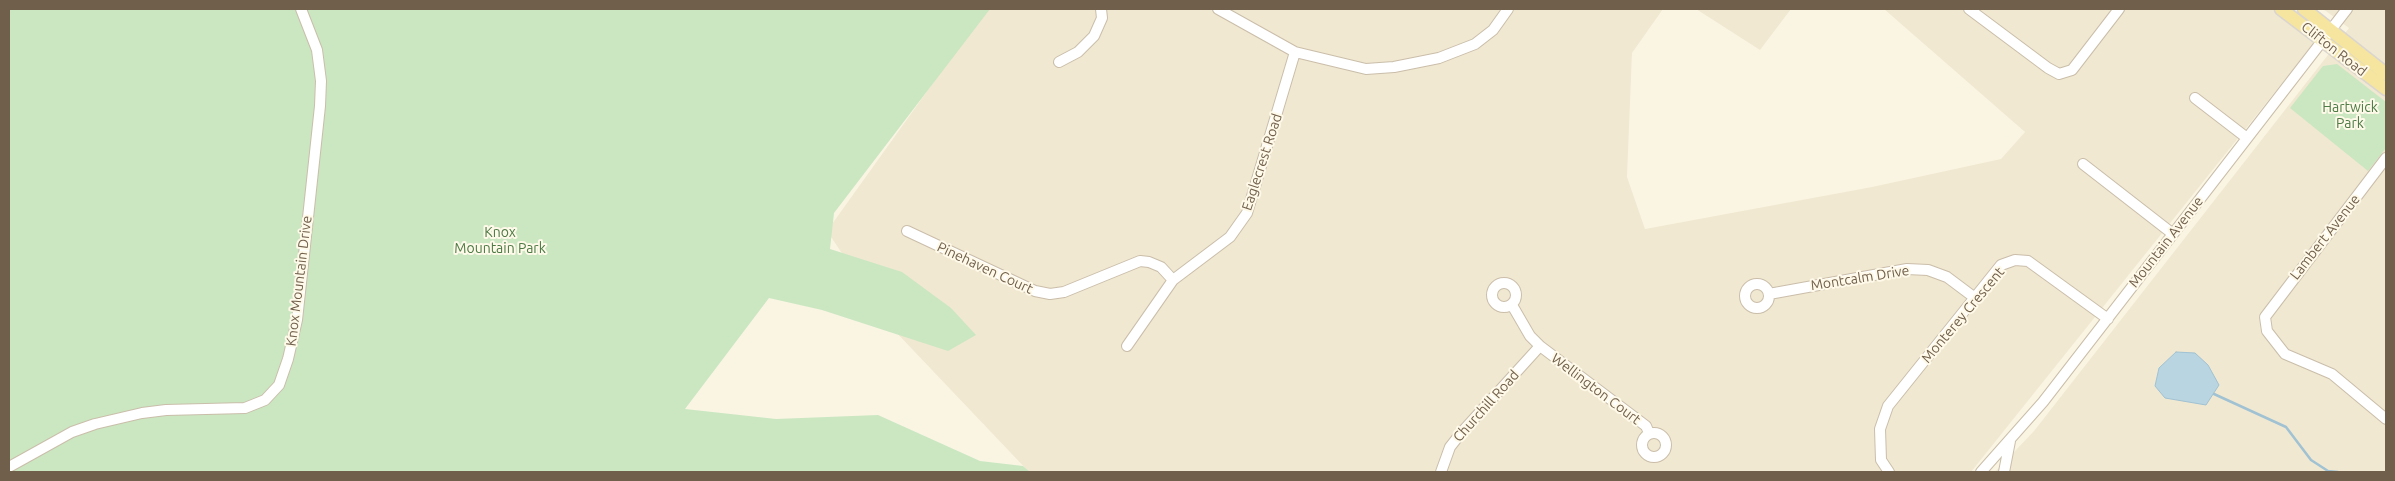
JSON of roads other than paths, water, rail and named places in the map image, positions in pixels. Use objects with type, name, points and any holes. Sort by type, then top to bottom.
[{"type":"main road","name":"Clifton Road","points":[[2281,9],[2326,35],[2386,74]]},
{"type":"main road","name":"Clifton Road","points":[[2304,9],[2326,35],[2386,89]]},
{"type":"street","name":"Knox Mountain Drive","points":[[9,468],[72,432],[95,424],[142,413],[166,410],[245,408],[265,400],[278,385],[288,360],[296,320],[320,106],[321,81],[317,50],[301,9]]},
{"type":"street","points":[[1059,62],[1078,52],[1094,36],[1102,18],[1101,9]]},
{"type":"street","points":[[1218,9],[1295,52],[1366,69],[1394,67],[1439,58],[1474,44],[1493,30],[1508,9]]},
{"type":"street","points":[[1975,10],[2048,68],[2059,74],[2072,70],[2119,9]]},
{"type":"street","name":"Mountain Avenue","points":[[1981,472],[2043,402],[2347,9]]},
{"type":"street","name":"Eaglecrest Road","points":[[1127,346],[1174,280],[1230,237],[1247,213],[1295,52]]},
{"type":"street","points":[[2195,98],[2247,138]]},
{"type":"street","name":"Lambert Avenue","points":[[2386,158],[2265,317],[2265,324],[2274,341],[2285,354],[2332,374],[2386,419]]},
{"type":"street","points":[[2083,164],[2173,234]]},
{"type":"street","name":"Pinehaven Court","points":[[907,231],[1035,291],[1050,294],[1064,292],[1140,261],[1149,262],[1161,267],[1174,280]]},
{"type":"street","name":"Monterey Crescent","points":[[1889,472],[1881,460],[1880,429],[1888,406],[2001,265],[2015,260],[2028,261],[2108,319]]},
{"type":"street","name":"Montcalm Drive","points":[[1769,294],[1907,269],[1928,270],[1947,277],[1975,298]]},
{"type":"street","name":"Wellington Court","points":[[1512,305],[1530,336],[1540,346],[1646,426],[1649,434]]},
{"type":"street","name":"Churchill Road","points":[[1441,472],[1450,447],[1540,346]]},
{"type":"street","points":[[2004,472],[2010,440]]},
{"type":"water","points":[[2176,352],[2195,353],[2208,365],[2219,385],[2206,405],[2165,398],[2155,386],[2159,368]]},
{"type":"waterway","points":[[2214,394],[2286,427],[2311,460],[2328,471],[2338,472]]},
{"type":"park label","name":"Hartwick Park","points":[[2350,116]]},
{"type":"park label","name":"Knox Mountain Park","points":[[500,240]]}]
